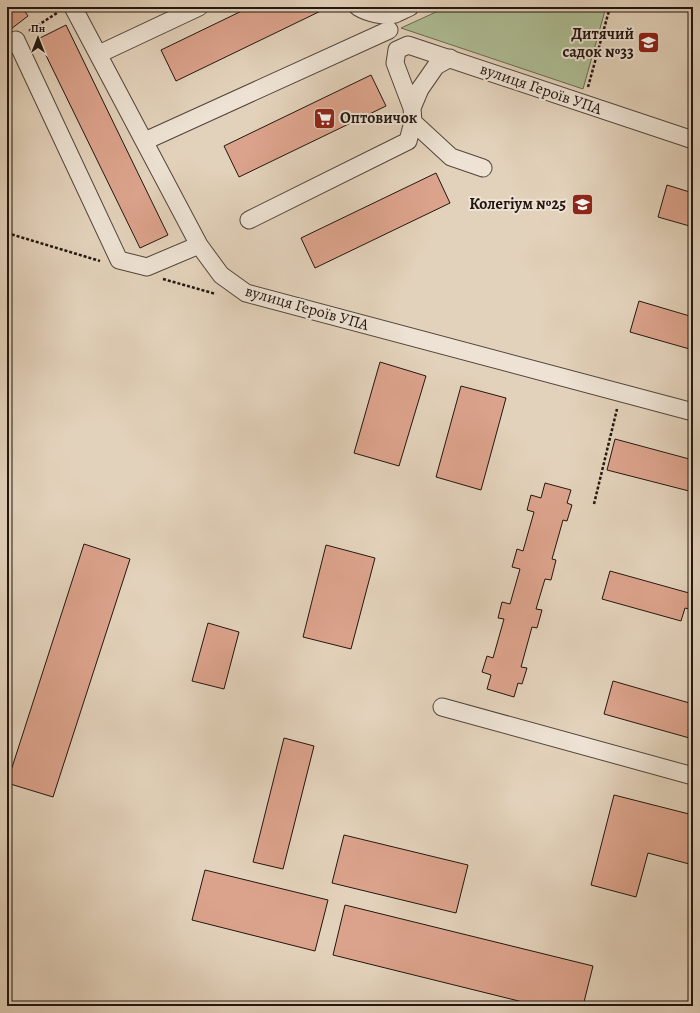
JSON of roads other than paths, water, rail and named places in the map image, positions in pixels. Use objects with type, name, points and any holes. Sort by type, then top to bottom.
[{"type":"street","points":[[99,54],[199,7]]},
{"type":"street","points":[[358,7],[388,22]]},
{"type":"street","points":[[145,141],[388,22],[395,14],[410,7]]},
{"type":"street","name":"вулиця Героїв УПА","points":[[66,9],[99,54],[199,244],[221,275],[246,293],[693,412]]},
{"type":"street","name":"вулиця Героїв УПА","points":[[388,22],[395,38],[408,45],[693,140]]},
{"type":"street","points":[[11,43],[119,260],[147,267],[199,244]]},
{"type":"street","points":[[408,45],[397,50],[395,63],[412,115],[451,157],[483,168]]},
{"type":"street","points":[[249,220],[408,141],[412,115],[420,89],[436,66],[450,58]]},
{"type":"street","points":[[442,707],[693,776]]},
{"type":"place","name":"Дитячий садок №33","points":[[649,43]]},
{"type":"place","name":"Оптовичок","points":[[324,118]]},
{"type":"place","name":"Колегіум №25","points":[[582,204]]}]
